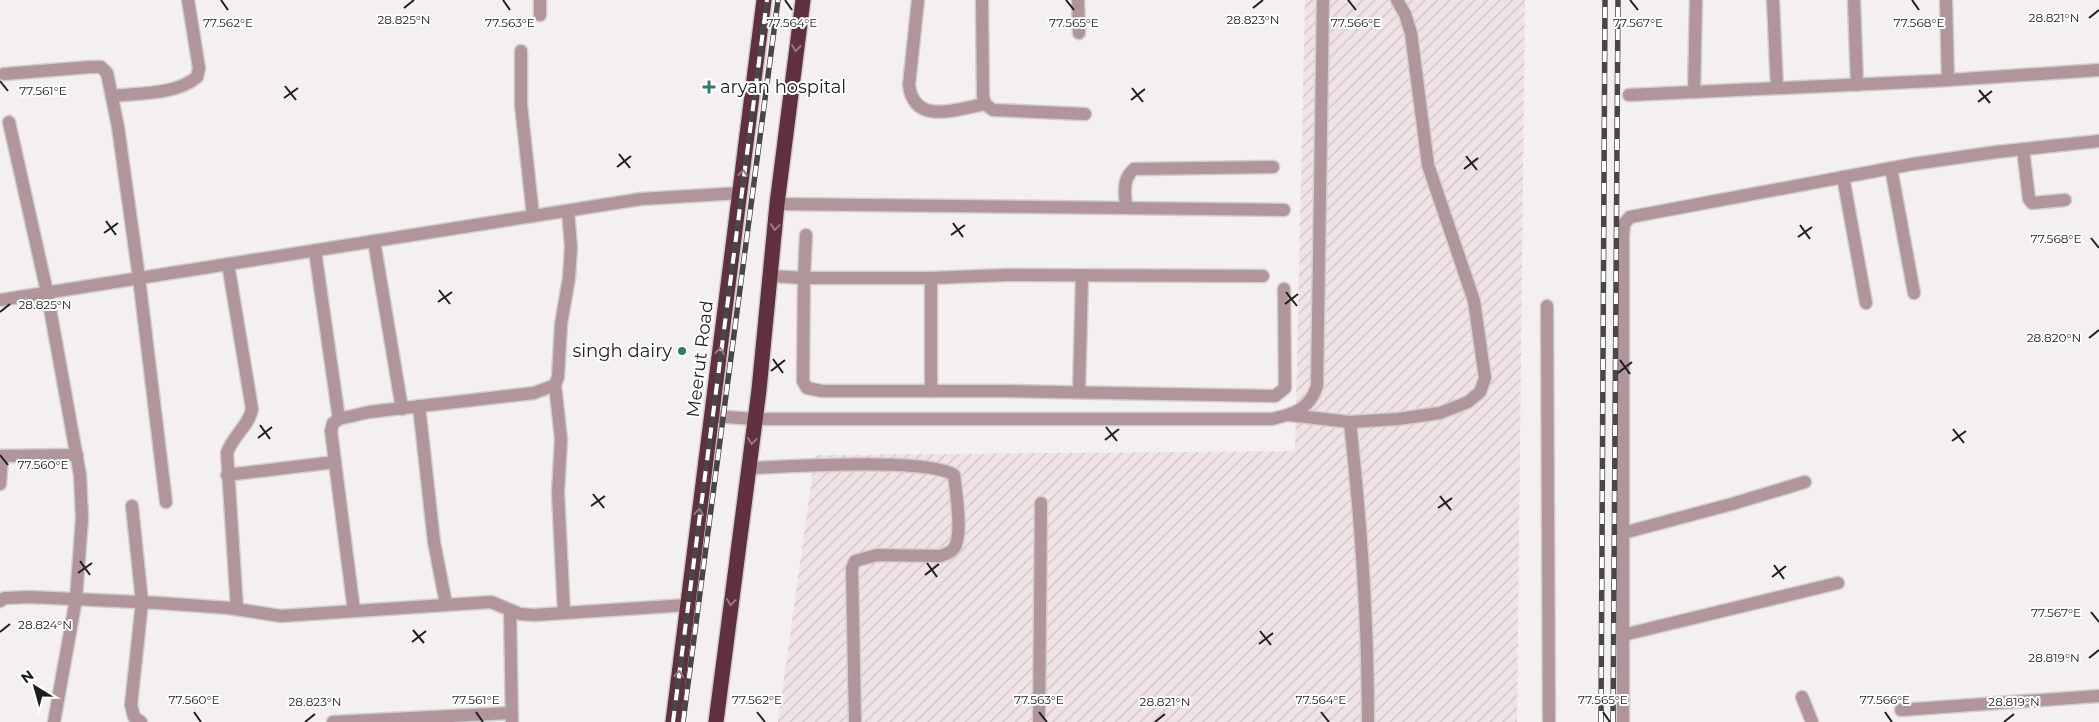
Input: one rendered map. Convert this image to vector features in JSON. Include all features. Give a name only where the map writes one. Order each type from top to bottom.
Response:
[{"type":"highway","name":"Meerut Road","points":[[673,722],[764,0]]},
{"type":"highway","points":[[716,722],[755,419],[777,204],[802,0]]},
{"type":"street","points":[[112,96],[177,88],[190,83],[197,77],[199,68],[188,0]]},
{"type":"street","points":[[540,0],[540,15]]},
{"type":"street","points":[[918,0],[909,85],[910,97],[917,107],[927,111],[942,111],[985,104]]},
{"type":"street","points":[[982,0],[983,96],[985,104],[993,110],[1085,114]]},
{"type":"street","points":[[1078,0],[1079,33]]},
{"type":"street","points":[[1289,416],[1306,407],[1314,397],[1317,386],[1323,0]]},
{"type":"street","points":[[712,416],[755,419],[1233,420],[1272,419],[1289,416],[1350,422],[1398,419],[1440,413],[1468,402],[1480,392],[1484,378],[1474,301],[1428,165],[1411,33],[1405,14],[1397,0]]},
{"type":"street","points":[[1694,92],[1696,0]]},
{"type":"street","points":[[1773,0],[1777,88]]},
{"type":"street","points":[[1854,0],[1857,84]]},
{"type":"street","points":[[1946,0],[1948,80]]},
{"type":"street","points":[[521,51],[521,104],[533,216]]},
{"type":"street","points":[[4,74],[100,67],[107,73],[139,278],[166,502]]},
{"type":"street","points":[[1629,95],[1948,80],[2099,70]]},
{"type":"street","points":[[9,122],[48,292],[80,475],[82,518],[76,599],[54,722]]},
{"type":"street","points":[[1623,722],[1624,224],[1630,217],[1640,213],[1891,168],[2023,149],[2099,141]]},
{"type":"street","points":[[2023,149],[2029,199],[2032,203],[2065,200]]},
{"type":"street","points":[[1126,207],[1125,183],[1128,174],[1134,169],[1273,167]]},
{"type":"street","points":[[1891,168],[1914,293]]},
{"type":"street","points":[[1844,177],[1866,303]]},
{"type":"street","points":[[0,300],[641,199],[740,193]]},
{"type":"street","points":[[777,204],[1284,210]]},
{"type":"street","points":[[564,613],[558,493],[561,439],[555,385],[558,377],[561,324],[569,278],[571,246],[568,211]]},
{"type":"street","points":[[806,235],[802,369],[807,388],[822,391],[1079,392],[1268,396],[1281,393],[1284,388],[1284,289]]},
{"type":"street","points":[[374,241],[402,409]]},
{"type":"street","points":[[315,251],[339,419]]},
{"type":"street","points":[[228,264],[252,409],[250,418],[232,440],[227,453],[237,609]]},
{"type":"street","points":[[770,276],[804,278],[931,278],[1006,275],[1263,276]]},
{"type":"street","points":[[1079,392],[1082,276]]},
{"type":"street","points":[[931,278],[931,391]]},
{"type":"street","points":[[1547,306],[1549,722]]},
{"type":"street","points":[[354,611],[331,431],[333,423],[339,419],[369,412],[534,393],[555,385]]},
{"type":"street","points":[[419,406],[434,542],[446,604]]},
{"type":"street","points":[[1350,422],[1361,528],[1368,637],[1368,722]]},
{"type":"street","points":[[0,484],[1,456],[77,455]]},
{"type":"street","points":[[228,475],[335,462]]},
{"type":"street","points":[[749,468],[878,465],[935,469],[948,471],[954,475],[957,530],[956,543],[951,552],[941,556],[877,555],[855,561],[852,568],[854,722]]},
{"type":"street","points":[[1623,533],[1805,482]]},
{"type":"street","points":[[1039,722],[1041,503]]},
{"type":"street","points":[[132,506],[142,602],[131,705],[134,717],[141,722]]},
{"type":"street","points":[[1623,635],[1838,583]]},
{"type":"street","points":[[0,601],[5,598],[30,597],[142,602],[237,609],[281,616],[491,602],[520,614],[688,606]]},
{"type":"street","points":[[333,722],[512,718],[510,610]]},
{"type":"street","points":[[1901,710],[2099,696]]},
{"type":"street","points":[[1802,697],[1812,722]]},
{"type":"shaded area","points":[[1305,0],[1525,0],[1517,722],[778,722],[815,455],[1295,451]]},
{"type":"railway","points":[[673,722],[767,0]]},
{"type":"railway","points":[[683,722],[778,0]]},
{"type":"railway","points":[[1601,722],[1605,0]]},
{"type":"railway","points":[[1613,722],[1618,0]]},
{"type":"place","name":"aryan hospital","points":[[709,87]]},
{"type":"place","name":"singh dairy","points":[[682,351]]}]
